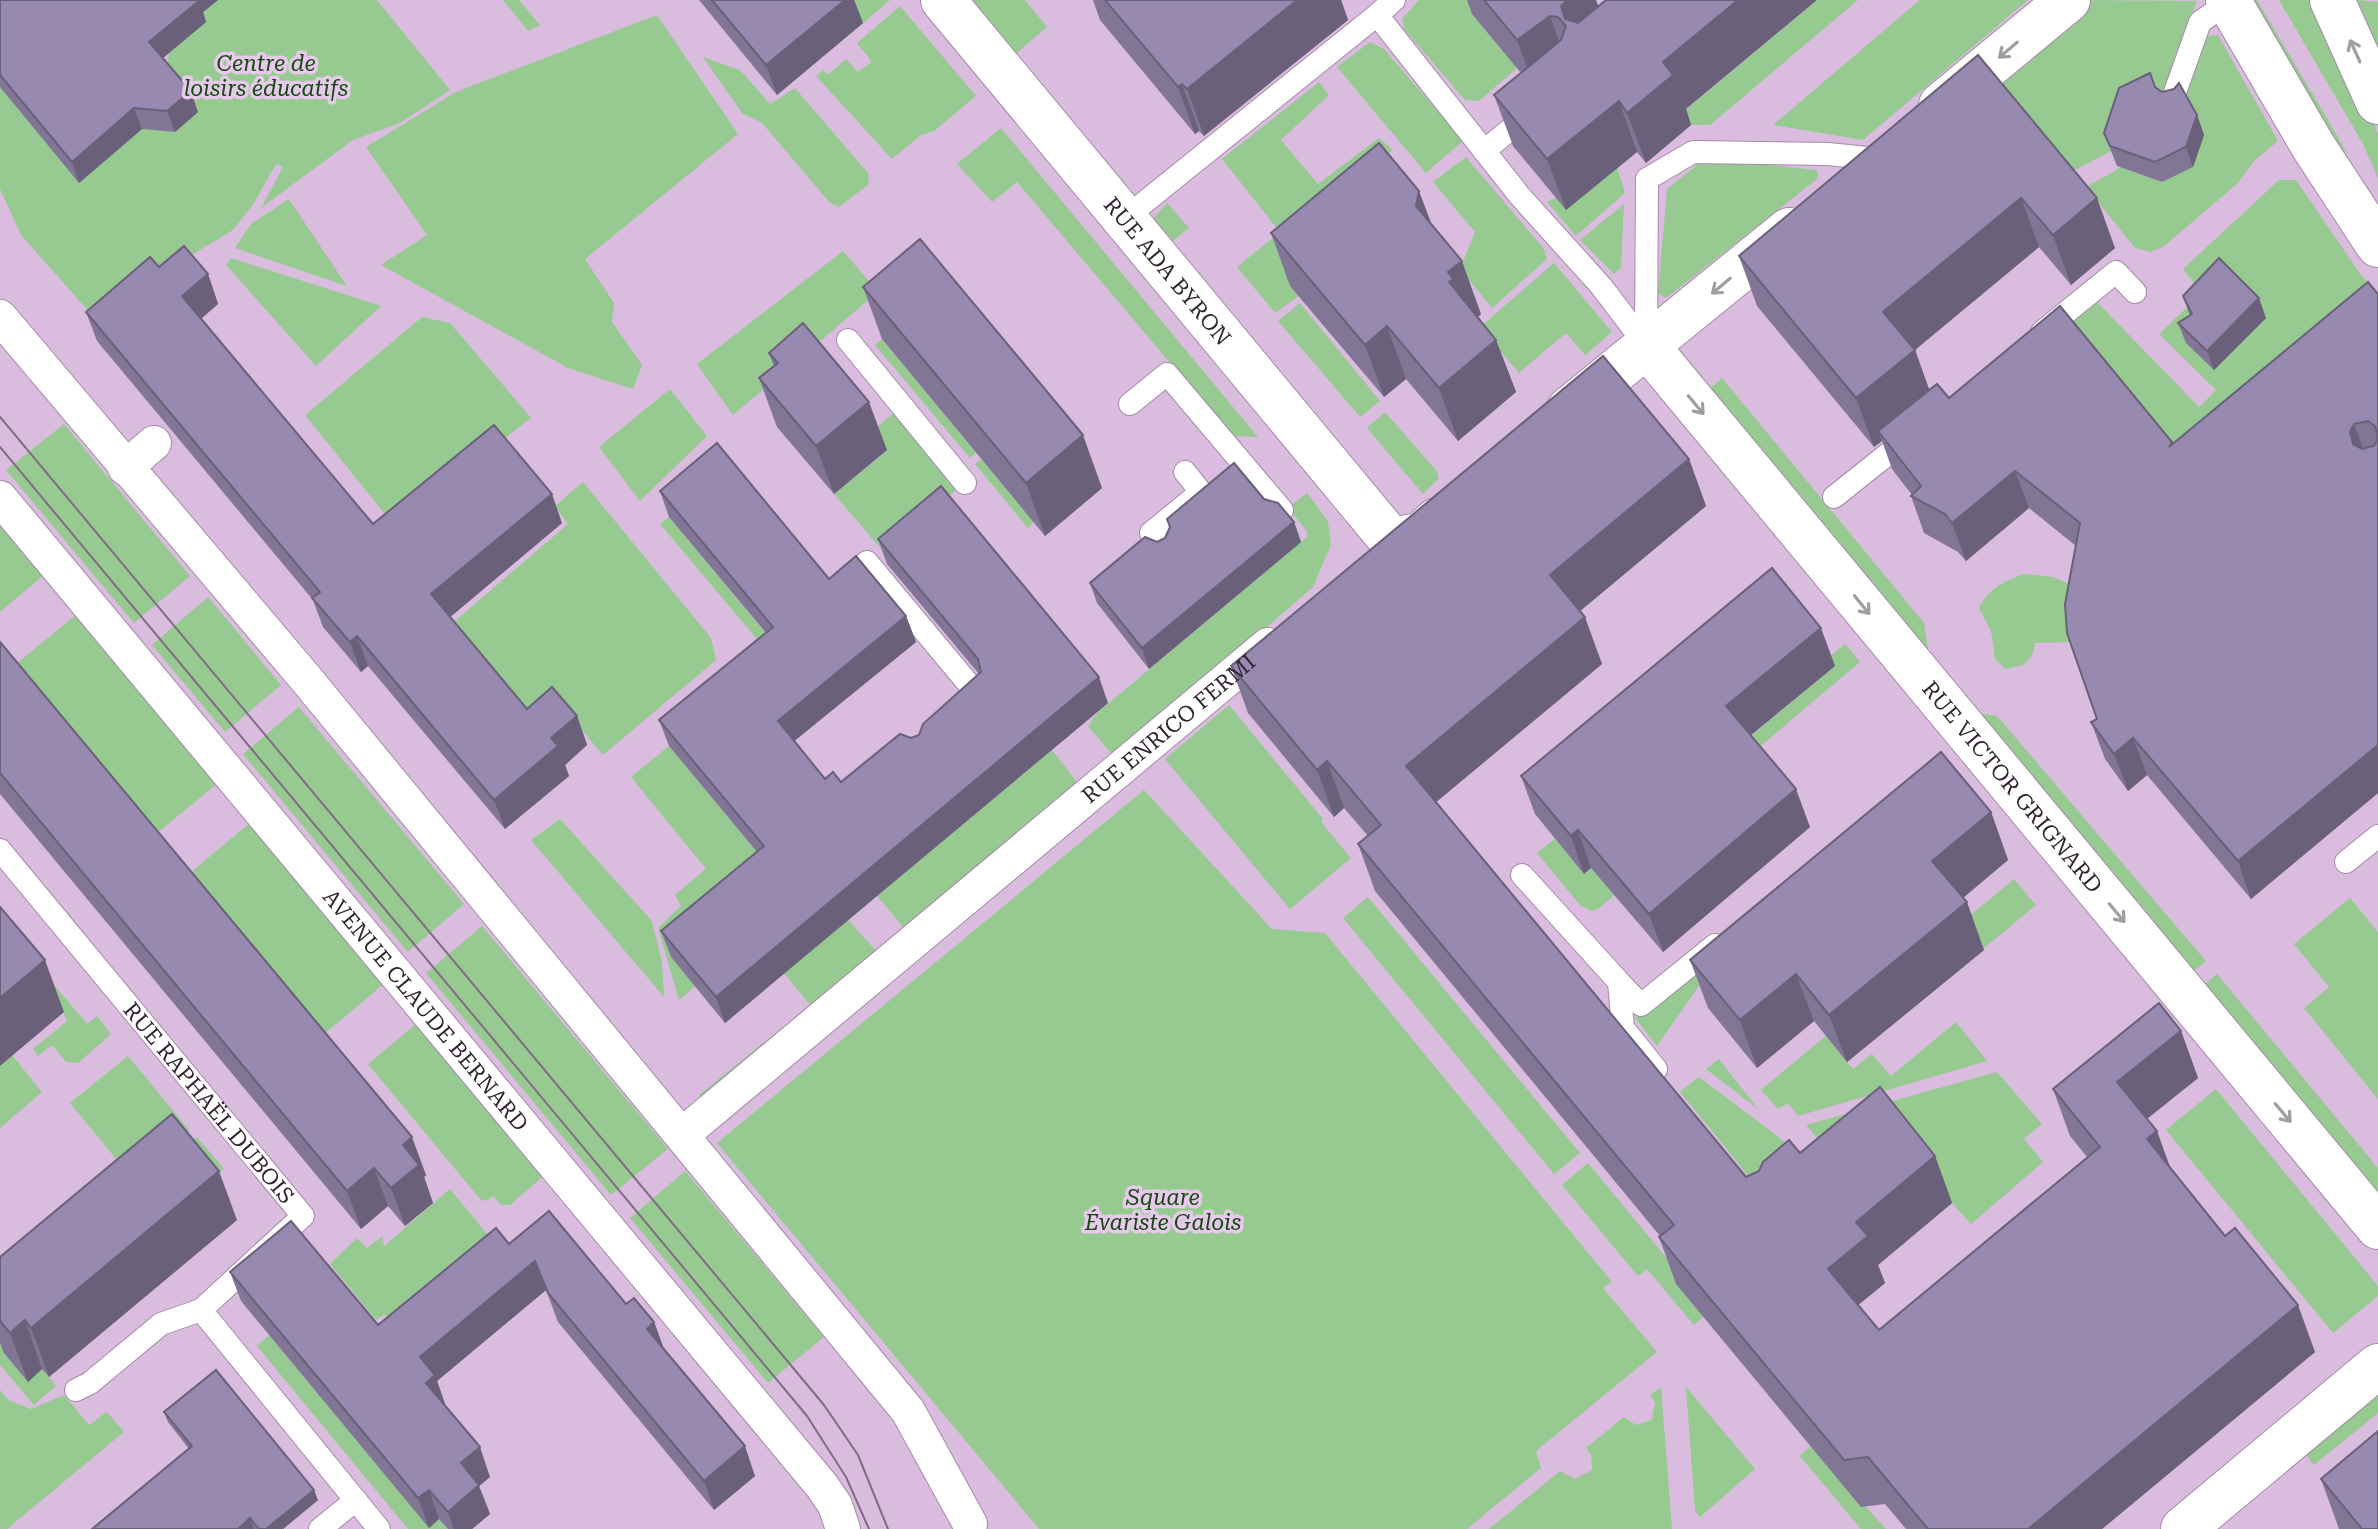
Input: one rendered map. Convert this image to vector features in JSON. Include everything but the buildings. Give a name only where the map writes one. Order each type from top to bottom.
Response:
[{"type":"street","name":"RUE ADA BYRON","points":[[943,0],[1125,218],[1381,549],[1420,535],[1467,495]]},
{"type":"street","points":[[1533,439],[2068,0]]},
{"type":"street","points":[[2332,0],[2378,102]]},
{"type":"street","points":[[2229,1],[2327,169],[2378,245]]},
{"type":"street","points":[[0,317],[312,687],[908,1411],[971,1526]]},
{"type":"street","name":"RUE VICTOR GRIGNARD","points":[[1646,345],[2378,1227]]},
{"type":"street","points":[[125,468],[154,443]]},
{"type":"street","name":"AVENUE CLAUDE BERNARD","points":[[0,498],[802,1462],[835,1505],[843,1529]]},
{"type":"street","name":"RUE ENRICO FERMI","points":[[682,1135],[1294,623]]},
{"type":"street","points":[[2189,1527],[2378,1366]]},
{"type":"lane","points":[[2173,98],[2200,22],[2229,1]]},
{"type":"lane","points":[[1125,218],[1385,7],[1484,151],[1601,286],[1646,345]]},
{"type":"lane","points":[[1484,151],[1546,100]]},
{"type":"lane","points":[[1646,345],[1647,179],[1693,152],[1828,154],[1877,159]]},
{"type":"lane","points":[[2019,350],[2116,272],[2135,292]]},
{"type":"lane","points":[[848,340],[965,483]]},
{"type":"lane","points":[[1130,404],[1167,374],[1282,510]]},
{"type":"lane","points":[[1834,497],[1922,427]]},
{"type":"lane","points":[[1163,548],[1151,533],[1201,492],[1185,472]]},
{"type":"lane","points":[[867,562],[977,694],[946,720]]},
{"type":"lane","points":[[2346,862],[2378,836]]},
{"type":"lane","name":"RUE RAPHAËL DUBOIS","points":[[0,850],[303,1216],[201,1310]]},
{"type":"lane","points":[[1522,875],[1641,1005],[1728,935]]},
{"type":"lane","points":[[1619,982],[1623,1028],[1671,1088]]},
{"type":"lane","points":[[76,1390],[90,1383],[161,1324],[201,1310],[379,1529]]},
{"type":"lane","points":[[320,1529],[356,1500]]},
{"type":"green space","name":"Centre de loisirs éducatifs","points":[[218,0],[377,0],[450,90],[400,123],[353,140],[261,208],[283,167],[276,164],[254,203],[233,230],[92,315],[21,235],[0,189],[0,86],[166,74],[169,53],[206,22],[200,14]]},
{"type":"green space","points":[[503,0],[519,0],[540,25],[528,31]]},
{"type":"green space","points":[[843,0],[890,0],[863,23]]},
{"type":"green space","points":[[963,0],[1025,0],[1047,27],[1011,58]]},
{"type":"green space","points":[[1419,0],[1484,0],[1472,14],[1517,68],[1479,101],[1465,100],[1404,29],[1402,19]]},
{"type":"green space","points":[[1817,0],[1858,0],[1710,125],[1691,125],[1682,113]]},
{"type":"green space","points":[[1920,0],[2028,0],[1863,140],[1773,125]]},
{"type":"green space","points":[[2088,0],[2197,1],[2162,94],[2119,147],[2058,179],[1846,230]]},
{"type":"green space","points":[[2247,0],[2257,0],[2341,142],[2370,207]]},
{"type":"green space","points":[[2279,0],[2320,0],[2378,133],[2378,178],[2363,144]]},
{"type":"green space","points":[[2357,0],[2378,2],[2378,47]]},
{"type":"green space","points":[[900,6],[976,96],[934,131],[921,135],[892,159],[816,76],[824,70],[828,75],[846,59],[858,72],[872,62],[857,43]]},
{"type":"green space","points":[[657,15],[738,134],[585,259],[614,303],[612,322],[642,365],[633,389],[568,368],[381,265],[427,235],[366,147],[456,92]]},
{"type":"green space","points":[[2218,35],[2278,141],[2254,161],[2237,184],[2163,247],[2150,252],[2135,248],[2086,187],[2127,164],[2130,171],[2162,182],[2183,102],[2207,36]]},
{"type":"green space","points":[[1370,42],[1384,49],[1463,141],[1426,173],[1337,67]]},
{"type":"green space","points":[[703,57],[740,70],[770,104],[795,88],[868,173],[869,184],[839,207],[830,203],[762,123],[742,113]]},
{"type":"green space","points":[[1319,82],[1329,95],[1281,140],[1318,184],[1379,138],[1393,150],[1365,182],[1319,254],[1290,286],[1299,296],[1275,313],[1237,267],[1280,232],[1222,159]]},
{"type":"green space","points":[[1001,128],[1258,437],[1232,436],[1017,182],[992,202],[957,164]]},
{"type":"green space","points":[[1466,157],[1544,249],[1547,259],[1492,308],[1460,269],[1475,232],[1433,182]]},
{"type":"green space","points":[[1706,158],[1816,170],[1818,174],[1817,179],[1666,298],[1658,294],[1667,189]]},
{"type":"green space","points":[[1617,167],[1625,193],[1576,236],[1547,202]]},
{"type":"green space","points":[[2279,180],[2296,180],[2361,275],[2378,293],[2378,322],[2187,481],[2073,344],[1904,485],[1890,464],[2096,301],[2199,407],[2216,390],[2159,334],[2202,293],[2183,269]]},
{"type":"green space","points":[[289,199],[347,286],[235,248],[251,224]]},
{"type":"green space","points":[[1167,203],[1189,228],[1171,242],[1150,222]]},
{"type":"green space","points":[[1624,204],[1621,268],[1614,274],[1580,240]]},
{"type":"green space","points":[[843,251],[878,292],[733,415],[697,364]]},
{"type":"green space","points":[[231,258],[381,306],[316,366],[226,265]]},
{"type":"green space","points":[[1554,263],[1612,332],[1585,355],[1566,333],[1519,373],[1480,327]]},
{"type":"green space","points":[[1300,303],[1380,401],[1360,417],[1278,321]]},
{"type":"green space","points":[[422,317],[450,323],[531,418],[393,524],[305,415]]},
{"type":"green space","points":[[882,339],[976,453],[970,458],[875,345]]},
{"type":"green space","points":[[1722,378],[1924,623],[1930,663],[1705,393]]},
{"type":"green space","points":[[670,389],[707,436],[640,501],[599,447]]},
{"type":"green space","points":[[902,406],[965,483],[882,550],[834,494],[887,451],[871,432]]},
{"type":"green space","points":[[1385,412],[1436,470],[1439,478],[1423,494],[1367,428]]},
{"type":"green space","points":[[64,424],[190,576],[134,623],[6,470]]},
{"type":"green space","points":[[981,459],[1034,522],[1028,528],[975,464]]},
{"type":"green space","points":[[583,482],[711,638],[716,660],[603,755],[566,711],[537,734],[448,627],[568,524],[555,506]]},
{"type":"green space","points":[[1307,493],[1328,521],[1331,545],[1313,587],[1116,759],[1088,726],[1097,713],[1307,537],[1307,531],[1288,508]]},
{"type":"green space","points":[[669,517],[822,701],[814,707],[660,524]]},
{"type":"green space","points":[[0,522],[44,575],[0,612]]},
{"type":"green space","points":[[2024,574],[2053,577],[2086,592],[2078,642],[2035,643],[2032,656],[2023,665],[2005,669],[1995,659],[1991,631],[1979,608],[1997,586]]},
{"type":"green space","points":[[208,597],[281,685],[225,732],[152,645]]},
{"type":"green space","points":[[77,614],[218,783],[156,834],[15,665]]},
{"type":"green space","points":[[1845,644],[1860,662],[1751,754],[1763,771],[1598,909],[1591,911],[1580,905],[1537,853],[1555,839],[1585,874],[1835,666],[1828,658]]},
{"type":"green space","points":[[1229,705],[1323,819],[1321,822],[1351,858],[1290,909],[1165,759]]},
{"type":"green space","points":[[299,707],[464,904],[408,952],[243,754]]},
{"type":"green space","points":[[1971,712],[1997,716],[2206,961],[2188,976]]},
{"type":"green space","points":[[669,746],[752,846],[780,866],[671,957],[695,986],[679,1000],[658,928],[681,906],[675,895],[706,869],[631,777]]},
{"type":"green space","points":[[1052,750],[1080,786],[907,931],[877,896]]},
{"type":"green space","name":"Square Évariste Galois","points":[[1144,790],[1272,929],[1325,933],[1612,1282],[1603,1288],[1657,1352],[1536,1451],[1541,1468],[1467,1529],[1039,1529],[717,1143]]},
{"type":"green space","points":[[560,819],[652,921],[662,962],[664,997],[531,840]]},
{"type":"green space","points":[[251,822],[385,983],[324,1034],[190,873]]},
{"type":"green space","points":[[2014,879],[2036,905],[1847,1062],[1853,1069],[1872,1054],[1891,1076],[1956,1022],[1987,1061],[1798,1116],[1788,1103],[1778,1109],[1761,1090]]},
{"type":"green space","points":[[1368,897],[1580,1153],[1554,1174],[1343,918]]},
{"type":"green space","points":[[2350,898],[2378,932],[2378,1099],[2304,1008],[2329,987],[2294,944]]},
{"type":"green space","points":[[848,920],[880,955],[704,1102],[699,1095],[810,1005],[784,973]]},
{"type":"green space","points":[[482,926],[668,1149],[611,1195],[426,973]]},
{"type":"green space","points":[[1737,931],[1657,1046],[1635,1018]]},
{"type":"green space","points":[[2217,974],[2378,1168],[2378,1206],[2198,990]]},
{"type":"green space","points":[[50,980],[87,1024],[97,1016],[111,1034],[78,1063],[66,1062],[52,1045],[38,1056],[33,1049],[67,1021]]},
{"type":"green space","points":[[417,1023],[545,1175],[510,1205],[501,1205],[493,1196],[486,1201],[480,1199],[368,1064]]},
{"type":"green space","points":[[12,1055],[42,1092],[0,1128],[0,1065]]},
{"type":"green space","points":[[128,1056],[189,1130],[131,1177],[70,1103]]},
{"type":"green space","points":[[1719,1059],[1758,1109],[1706,1069]]},
{"type":"green space","points":[[1997,1072],[2042,1124],[2024,1139],[2043,1162],[1971,1224],[1952,1203],[1778,1212],[1680,1092],[1699,1077],[1800,1153],[1817,1138],[1806,1125]]},
{"type":"green space","points":[[2216,1089],[2378,1286],[2378,1296],[2333,1333],[2166,1130]]},
{"type":"green space","points":[[197,1137],[224,1169],[206,1184],[28,1381],[42,1369],[56,1386],[34,1405],[0,1365],[0,1299]]},
{"type":"green space","points":[[1588,1163],[1683,1278],[1677,1284],[1703,1317],[1694,1325],[1647,1269],[1638,1276],[1562,1185]]},
{"type":"green space","points":[[685,1171],[824,1337],[768,1383],[630,1218]]},
{"type":"green space","points":[[450,1189],[506,1257],[407,1339],[384,1314],[376,1320],[330,1264],[357,1238],[367,1248],[382,1237],[384,1246]]},
{"type":"green space","points":[[269,1335],[429,1527],[439,1519],[448,1529],[408,1529],[257,1346]]},
{"type":"green space","points":[[1661,1387],[1672,1529],[1489,1529],[1560,1471],[1575,1479],[1592,1470],[1591,1455],[1586,1448],[1624,1417],[1636,1425],[1652,1420],[1655,1403],[1650,1395]]},
{"type":"green space","points":[[1686,1387],[1755,1469],[1700,1517],[1695,1511]]},
{"type":"green space","points":[[2378,1389],[2378,1413],[2314,1465],[2303,1451]]},
{"type":"green space","points":[[0,1390],[8,1400],[31,1409],[64,1395],[89,1425],[107,1412],[124,1432],[7,1529],[0,1529]]},
{"type":"green space","points":[[1811,1446],[1886,1529],[1861,1529],[1800,1456]]},
{"type":"tram line","points":[[0,417],[824,1405],[858,1455],[888,1529]]},
{"type":"tram line","points":[[0,447],[807,1416],[846,1477],[869,1529]]}]
